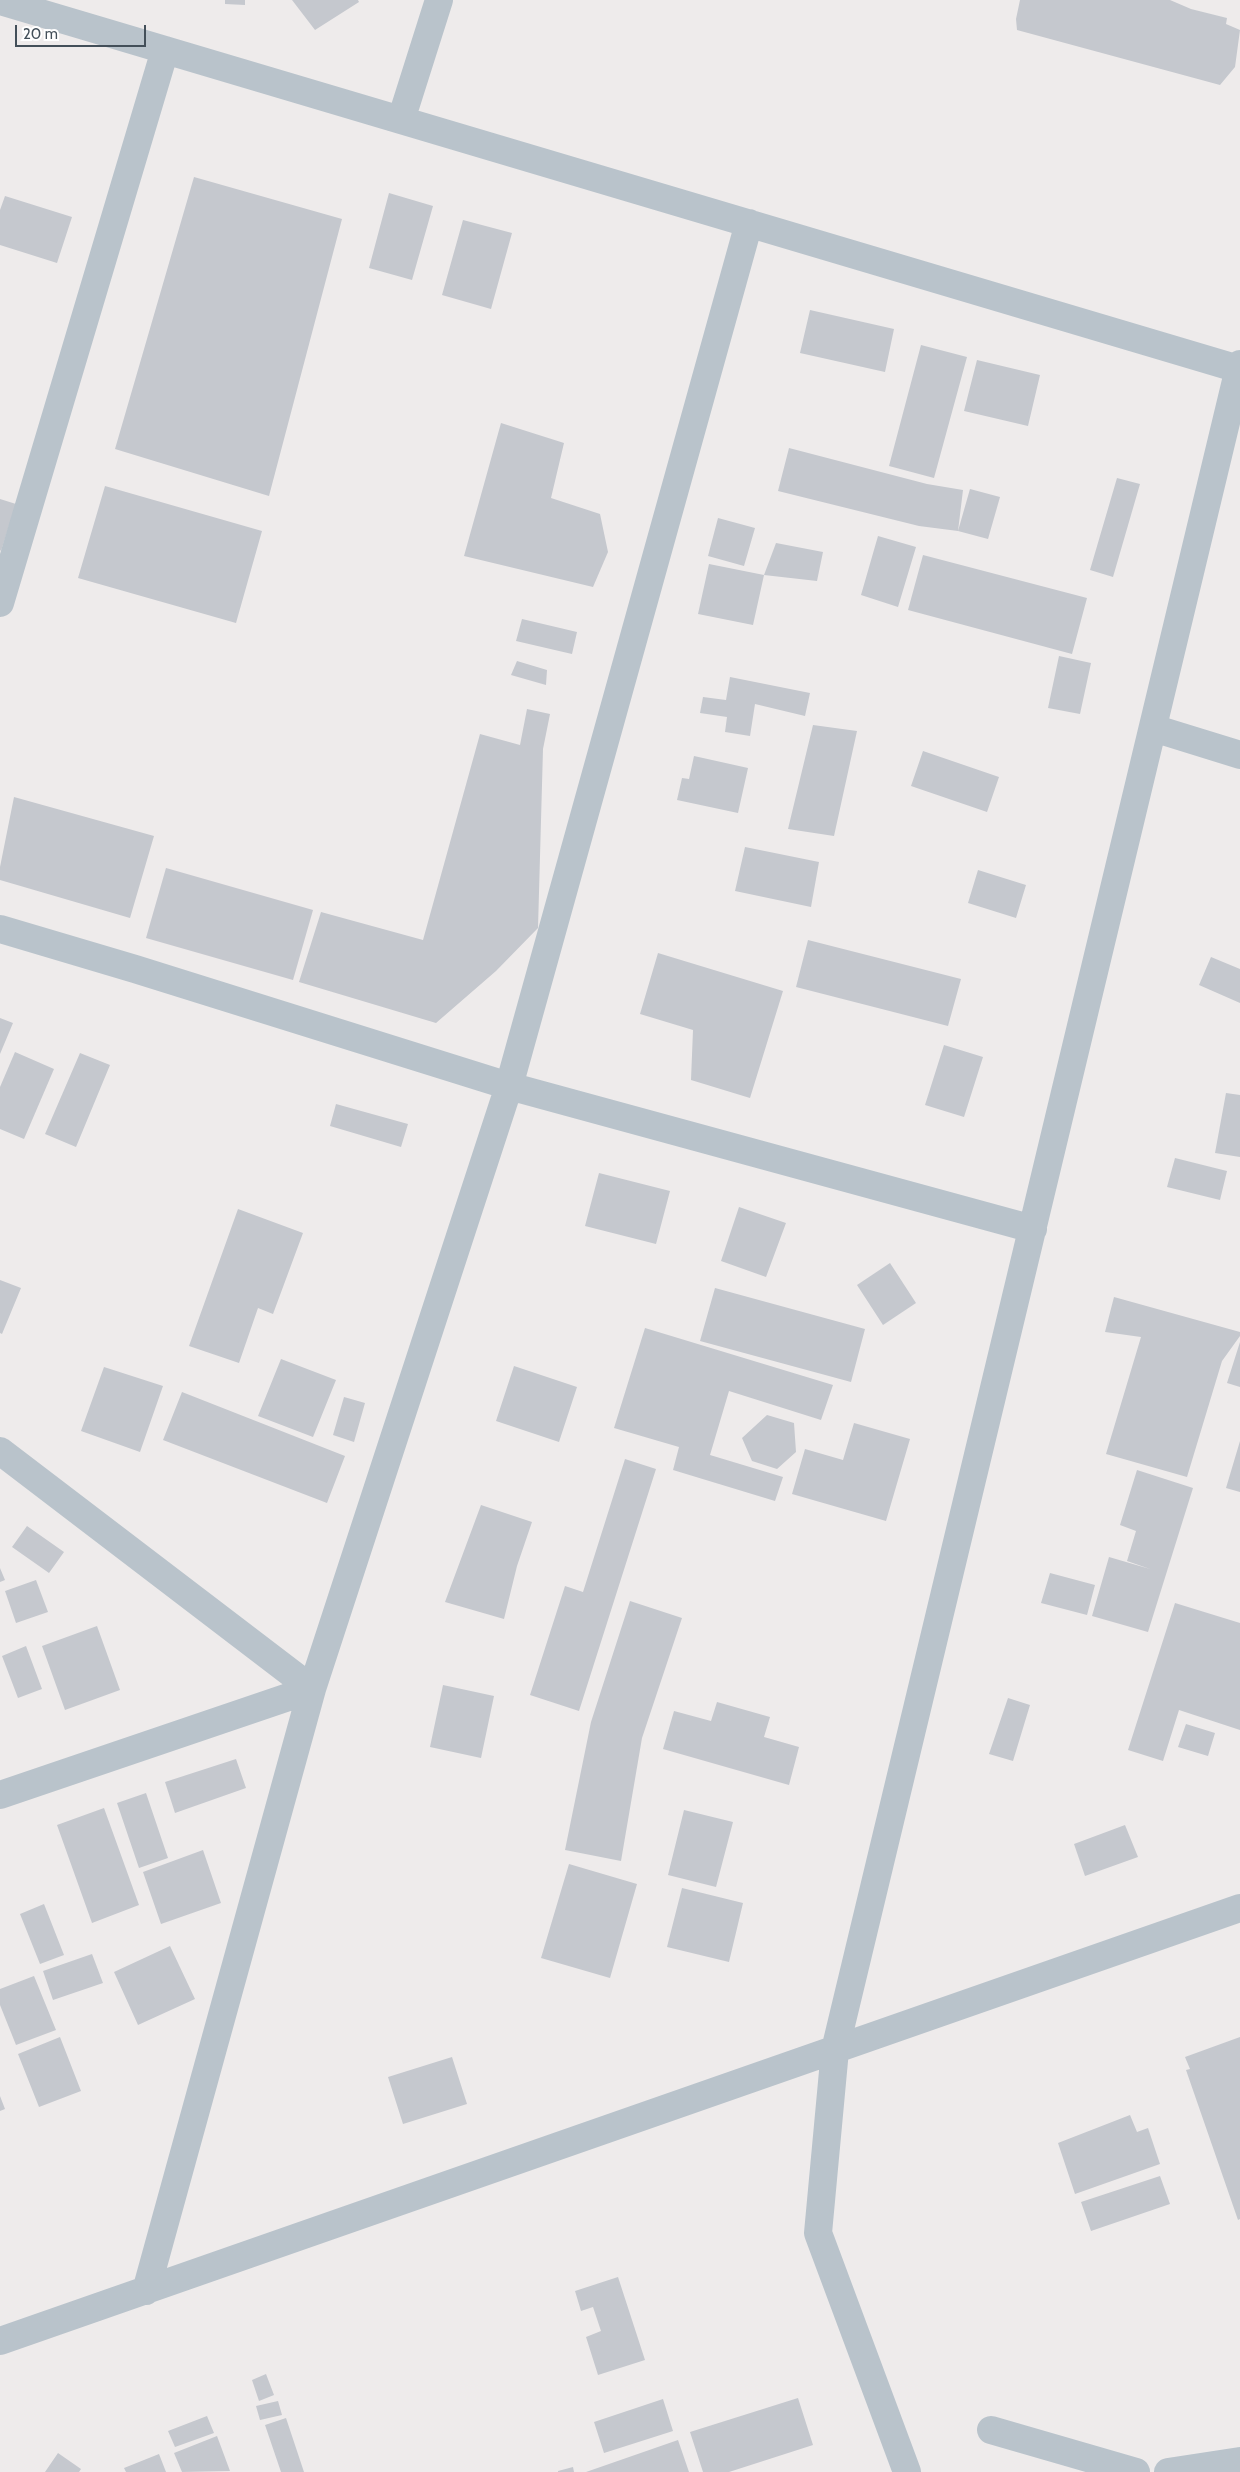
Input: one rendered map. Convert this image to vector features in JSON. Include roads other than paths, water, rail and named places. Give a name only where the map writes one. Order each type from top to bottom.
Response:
[{"type":"street","points":[[401,120],[439,0]]},
{"type":"street","points":[[0,1],[1239,367],[834,2050],[818,2233],[908,2472]]},
{"type":"street","points":[[0,603],[165,50]]},
{"type":"street","points":[[146,2292],[312,1689],[509,1086],[749,223]]},
{"type":"street","points":[[1153,728],[1240,756]]},
{"type":"street","points":[[0,929],[136,969],[509,1086],[1033,1229]]},
{"type":"street","points":[[0,1451],[312,1689]]},
{"type":"street","points":[[0,1795],[312,1689]]},
{"type":"street","points":[[0,2341],[146,2292],[1240,1907]]},
{"type":"street","points":[[992,2430],[1136,2472]]},
{"type":"street","points":[[1168,2472],[1240,2461]]}]
